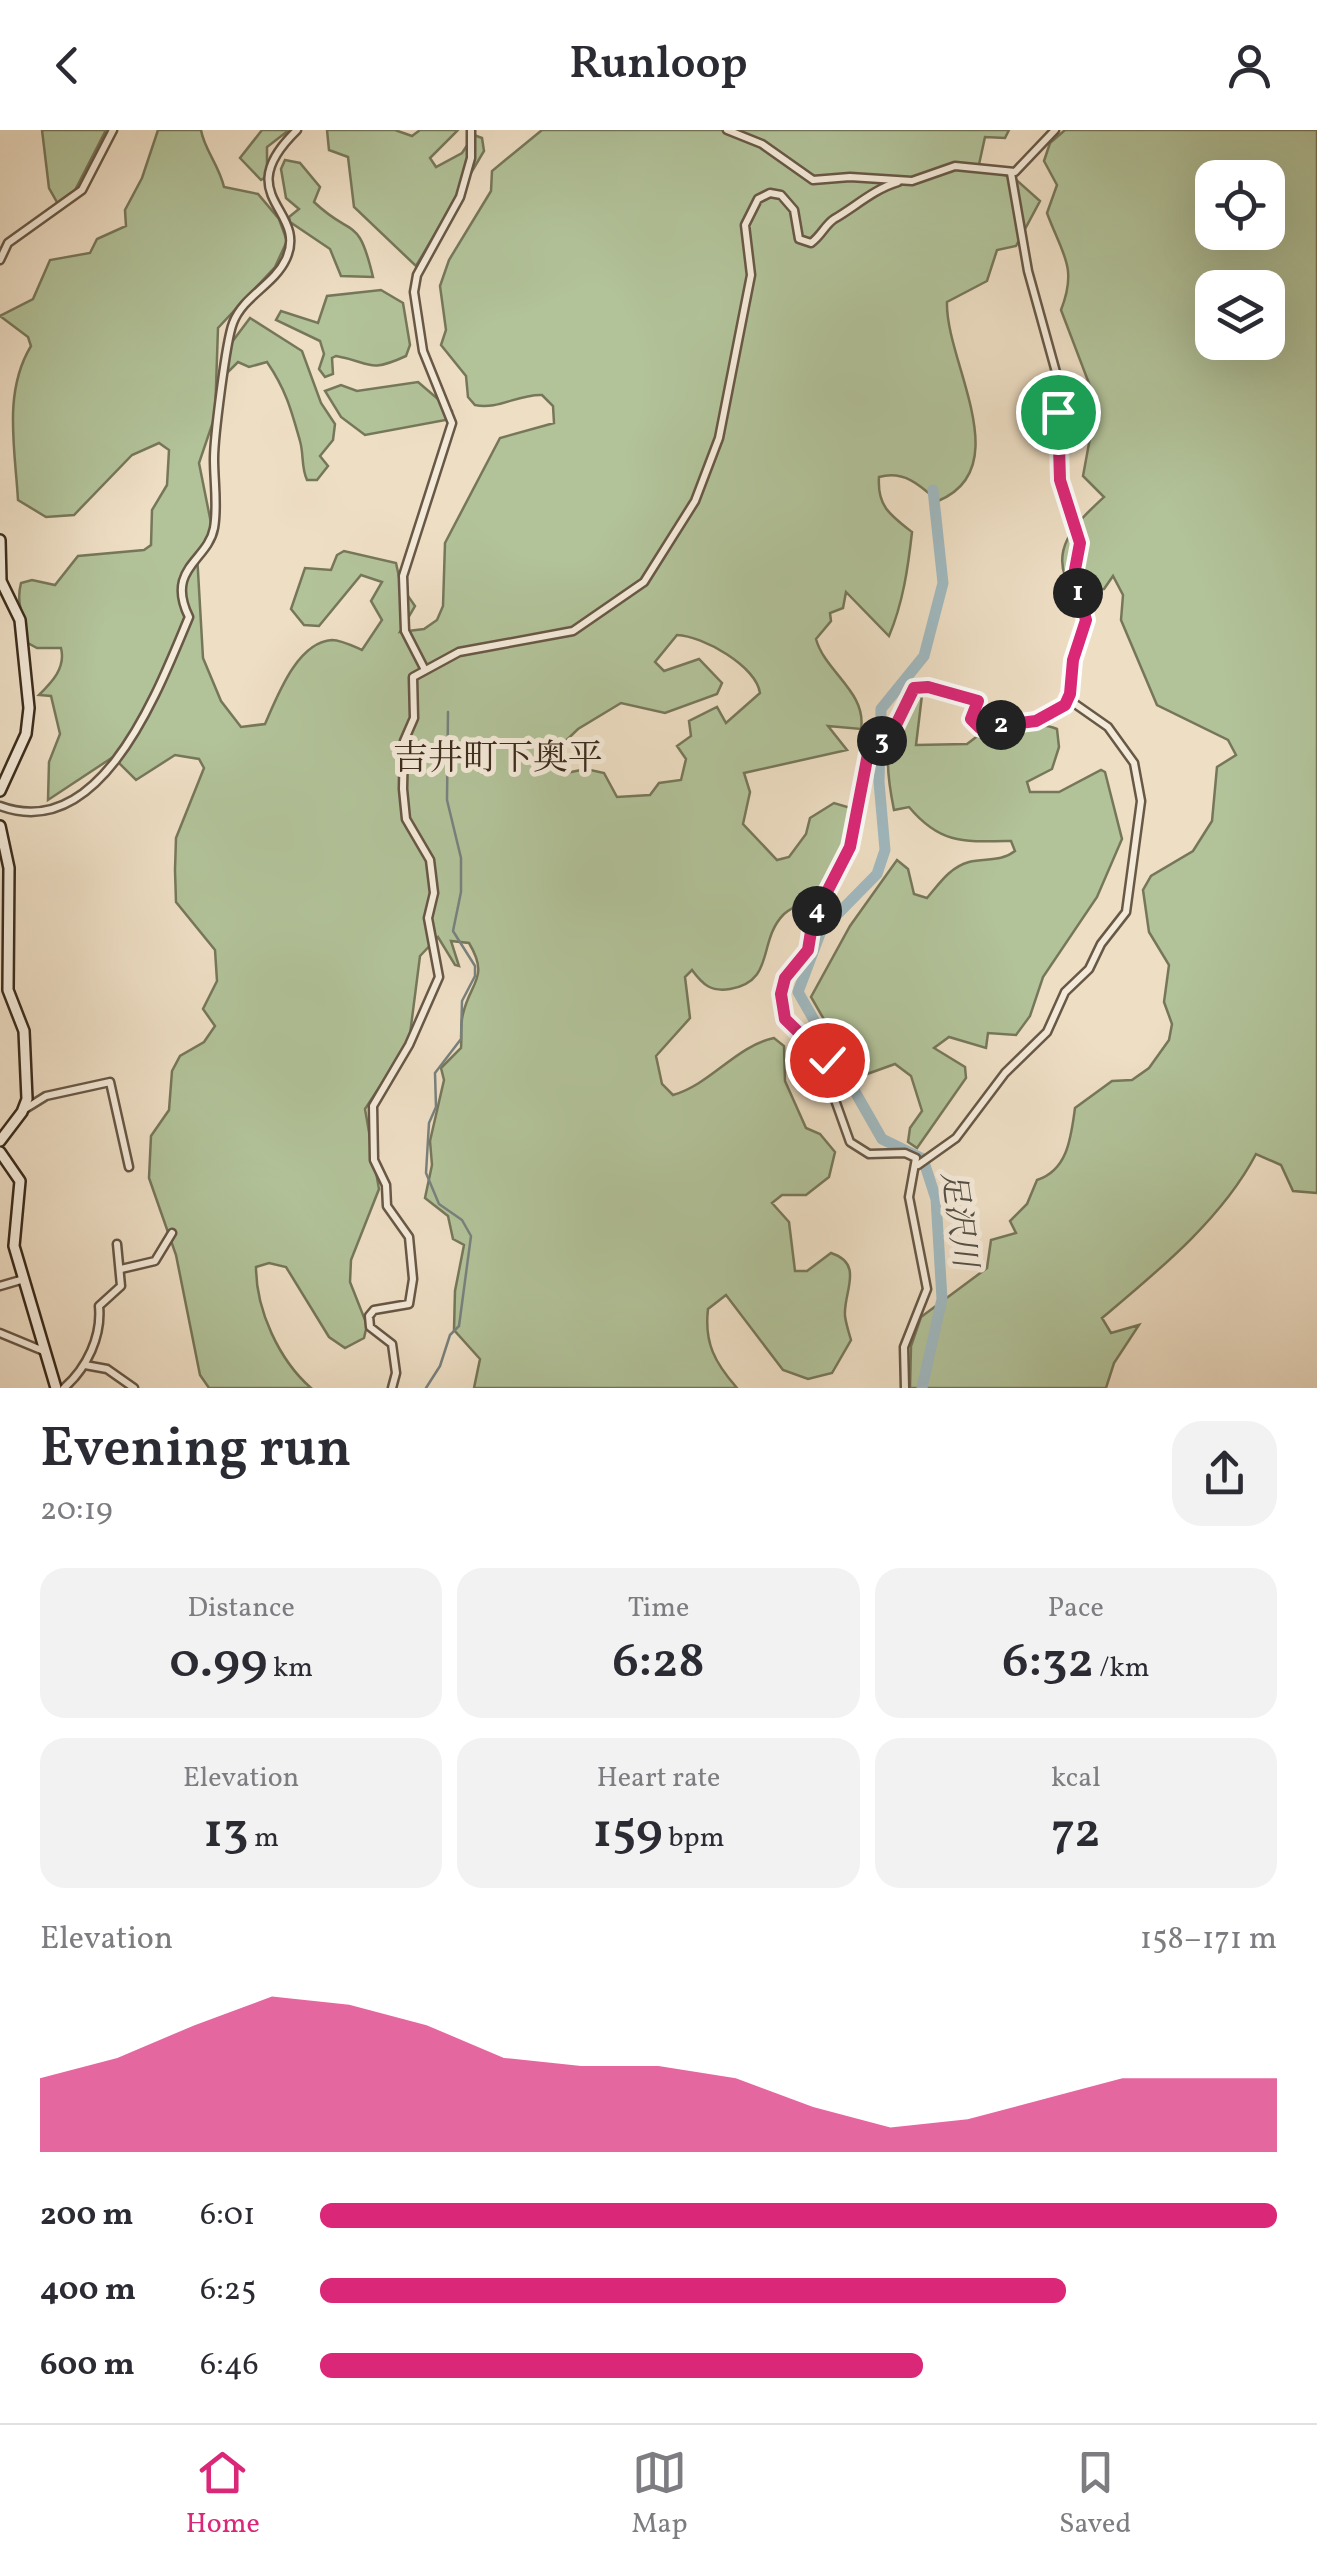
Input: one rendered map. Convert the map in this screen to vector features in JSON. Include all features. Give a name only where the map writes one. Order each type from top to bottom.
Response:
[{"type":"street","points":[[0,260],[8,243],[82,190],[113,130]]},
{"type":"street","points":[[0,806],[32,814],[81,795],[126,746],[162,679],[188,617],[183,602],[187,570],[214,527],[215,438],[233,323],[243,305],[283,266],[290,250],[289,233],[268,188],[268,170],[272,154],[296,130]]},
{"type":"street","points":[[424,668],[404,631],[403,576],[452,423],[423,351],[414,292],[417,275],[460,198],[471,158],[472,130]]},
{"type":"street","points":[[727,130],[762,144],[813,180],[850,177],[898,182]]},
{"type":"street","points":[[392,1388],[396,1373],[392,1344],[370,1327],[369,1316],[374,1310],[409,1304],[413,1280],[409,1237],[387,1206],[386,1186],[374,1160],[373,1106],[409,1046],[440,978],[428,918],[434,892],[430,860],[406,819],[404,741],[414,718],[413,677],[458,652],[573,631],[644,582],[696,501],[719,438],[732,352],[750,286],[745,226],[758,199],[770,193],[781,195],[794,210],[799,239],[812,243],[831,220],[849,214],[878,188],[955,166],[1011,173],[1029,162],[1056,130]]},
{"type":"street","points":[[905,1388],[904,1348],[927,1289],[909,1197],[915,1156],[869,1154],[850,1142],[830,1086],[827,1060],[782,1012],[785,978],[808,950],[813,919],[850,847],[868,754],[892,733],[914,688],[928,687],[978,701],[971,719],[980,728],[1036,721],[1054,714],[1068,699],[1073,660],[1086,620],[1074,575],[1080,543],[1060,480],[1059,384],[1028,271],[1011,173]]},
{"type":"street","points":[[0,540],[0,581],[20,620],[30,708],[26,734],[0,791]]},
{"type":"street","points":[[916,1166],[956,1138],[1005,1072],[1047,1032],[1065,992],[1089,969],[1101,944],[1126,912],[1141,801],[1134,763],[1108,727],[1068,699]]},
{"type":"street","points":[[0,826],[9,868],[8,990],[24,1031],[24,1109]]},
{"type":"street","points":[[0,1142],[24,1109],[46,1096],[110,1082],[130,1166]]},
{"type":"street","points":[[0,1152],[20,1182],[10,1245],[25,1278],[56,1388]]},
{"type":"street","points":[[121,1268],[154,1261],[172,1233]]},
{"type":"street","points":[[64,1388],[85,1365],[100,1323],[99,1306],[120,1288],[117,1244]]},
{"type":"street","points":[[0,1286],[25,1278]]},
{"type":"street","points":[[0,1333],[46,1352]]},
{"type":"street","points":[[85,1365],[107,1369],[134,1388]]},
{"type":"green space","points":[[42,130],[106,130],[70,200],[58,204],[49,188]]},
{"type":"green space","points":[[158,130],[201,130],[224,187],[258,194],[279,219],[287,241],[275,267],[218,328],[215,416],[199,463],[213,533],[197,554],[203,658],[221,701],[241,727],[265,724],[290,673],[308,650],[332,640],[362,650],[382,620],[371,601],[382,582],[361,575],[319,626],[304,625],[291,609],[305,568],[331,570],[337,555],[344,551],[396,563],[401,586],[415,606],[400,632],[424,629],[437,620],[443,606],[445,543],[500,438],[554,423],[553,406],[542,395],[475,405],[468,397],[466,376],[441,345],[446,330],[440,286],[449,260],[491,191],[492,171],[542,130],[1009,130],[1005,138],[985,137],[978,169],[1013,177],[1040,201],[1016,246],[997,250],[987,281],[947,302],[949,326],[972,411],[973,464],[961,485],[938,501],[904,477],[879,477],[886,509],[912,532],[904,585],[889,636],[846,592],[843,608],[830,613],[831,621],[816,639],[858,704],[861,729],[828,726],[847,750],[744,773],[750,792],[743,824],[777,860],[789,857],[806,834],[810,818],[834,803],[854,809],[855,833],[849,858],[828,888],[784,914],[754,978],[723,990],[708,986],[692,970],[685,977],[690,1018],[656,1056],[662,1084],[673,1095],[699,1083],[760,1042],[774,1038],[784,1046],[785,1081],[806,1128],[820,1134],[835,1152],[829,1177],[806,1195],[782,1195],[772,1203],[789,1222],[795,1271],[807,1271],[831,1253],[841,1258],[850,1271],[845,1316],[851,1340],[832,1373],[808,1379],[783,1370],[726,1295],[708,1309],[708,1332],[717,1361],[737,1388],[474,1388],[480,1359],[454,1330],[455,1291],[464,1245],[453,1239],[448,1216],[425,1198],[432,1165],[430,1141],[444,1080],[441,1068],[461,1048],[462,1018],[478,964],[469,943],[451,941],[459,966],[455,965],[438,937],[420,956],[409,1042],[365,1109],[379,1189],[351,1260],[350,1282],[367,1325],[364,1338],[345,1348],[329,1337],[286,1267],[269,1263],[256,1267],[265,1317],[289,1363],[311,1388],[209,1388],[200,1375],[176,1255],[149,1178],[151,1136],[169,1110],[172,1071],[180,1056],[204,1042],[215,1026],[203,1009],[217,981],[215,950],[176,902],[176,838],[204,768],[199,759],[175,755],[136,780],[113,757],[48,800],[49,762],[60,734],[51,696],[39,695],[60,668],[61,648],[37,648],[26,642],[19,599],[21,583],[32,580],[55,585],[78,556],[144,550],[151,545],[152,510],[167,485],[169,450],[159,443],[132,455],[74,515],[46,517],[18,500],[14,401],[22,364],[31,346],[28,337],[0,316],[33,299],[50,260],[90,253],[97,239],[126,226],[125,210],[142,178]],"holes":[[[677,635],[739,663],[760,693],[726,723],[717,707],[689,721],[691,736],[677,746],[686,759],[681,780],[659,783],[650,795],[617,797],[604,773],[586,769],[561,774],[552,754],[578,729],[621,703],[665,713],[717,694],[722,683],[699,659],[664,671],[655,662]]]},
{"type":"green space","points":[[262,130],[289,130],[267,147],[267,176],[261,180],[240,158]]},
{"type":"green space","points":[[327,130],[395,130],[412,136],[420,130],[458,130],[430,158],[436,167],[462,153],[474,135],[482,138],[484,151],[416,266],[354,207],[348,157],[329,150]]},
{"type":"green space","points":[[1065,130],[1317,130],[1317,1193],[1293,1191],[1281,1165],[1256,1154],[1207,1222],[1102,1318],[1111,1333],[1139,1325],[1114,1363],[1106,1388],[910,1388],[911,1346],[921,1317],[987,1268],[991,1240],[1016,1233],[1010,1221],[1027,1204],[1037,1180],[1062,1160],[1075,1108],[1112,1081],[1132,1080],[1149,1068],[1169,1040],[1172,1024],[1164,1002],[1169,965],[1149,932],[1143,890],[1151,876],[1193,851],[1212,821],[1217,767],[1236,755],[1228,740],[1157,705],[1121,620],[1123,595],[1113,576],[1104,589],[1074,592],[1066,577],[1062,564],[1068,539],[1104,497],[1083,476],[1092,427],[1090,386],[1061,310],[1068,271],[1047,213],[1057,185],[1044,161],[1050,143]]},
{"type":"green space","points":[[285,160],[300,163],[320,187],[314,202],[358,235],[373,277],[341,276],[330,249],[290,222],[289,217],[299,209],[286,198],[281,169]]},
{"type":"green space","points":[[381,290],[403,303],[410,345],[406,356],[384,364],[370,365],[336,356],[332,358],[333,374],[325,377],[319,369],[324,354],[320,341],[276,320],[281,311],[318,323],[327,296]]},
{"type":"green space","points":[[250,318],[302,351],[321,403],[335,424],[333,440],[320,456],[328,466],[317,480],[307,480],[291,409],[267,362],[249,367],[238,362],[225,375],[229,346]]},
{"type":"green space","points":[[418,382],[452,411],[451,419],[365,435],[341,417],[325,391],[341,385],[357,391]]},
{"type":"green space","points":[[922,695],[916,745],[967,744],[988,728],[1057,729],[1059,747],[1052,769],[1027,782],[1030,792],[1059,792],[1101,770],[1105,772],[1122,839],[1097,897],[1043,977],[1030,1016],[1016,1035],[988,1033],[986,1048],[949,1037],[934,1048],[965,1067],[966,1078],[917,1148],[908,1142],[910,1128],[922,1111],[911,1076],[895,1064],[867,1074],[854,1066],[842,1031],[833,1035],[811,997],[850,926],[897,860],[908,869],[914,894],[927,898],[962,864],[1015,851],[1011,841],[954,838],[931,828],[909,807],[894,810],[888,746],[898,716]]},
{"type":"waterway","name":"足沢川","points":[[922,1388],[942,1299],[936,1199],[923,1159],[882,1139],[798,992],[821,931],[877,874],[885,850],[879,782],[881,709],[924,656],[943,583],[933,490]]},
{"type":"waterway","points":[[426,1388],[440,1366],[450,1335],[459,1326],[471,1236],[462,1220],[439,1204],[426,1173],[429,1123],[436,1107],[435,1073],[461,1039],[462,1001],[475,976],[475,966],[453,931],[461,892],[461,858],[447,800],[448,712]]},
{"type":"district","name":"吉井町下奥平","points":[[498,757]]},
{"type":"route","points":[[827,1060],[805,1034],[785,1019],[781,994],[785,978],[808,950],[813,919],[850,847],[868,754],[892,733],[910,692],[920,686],[978,701],[971,719],[980,728],[1036,721],[1054,714],[1070,694],[1073,660],[1086,620],[1074,575],[1080,543],[1060,480],[1058,412]]}]
